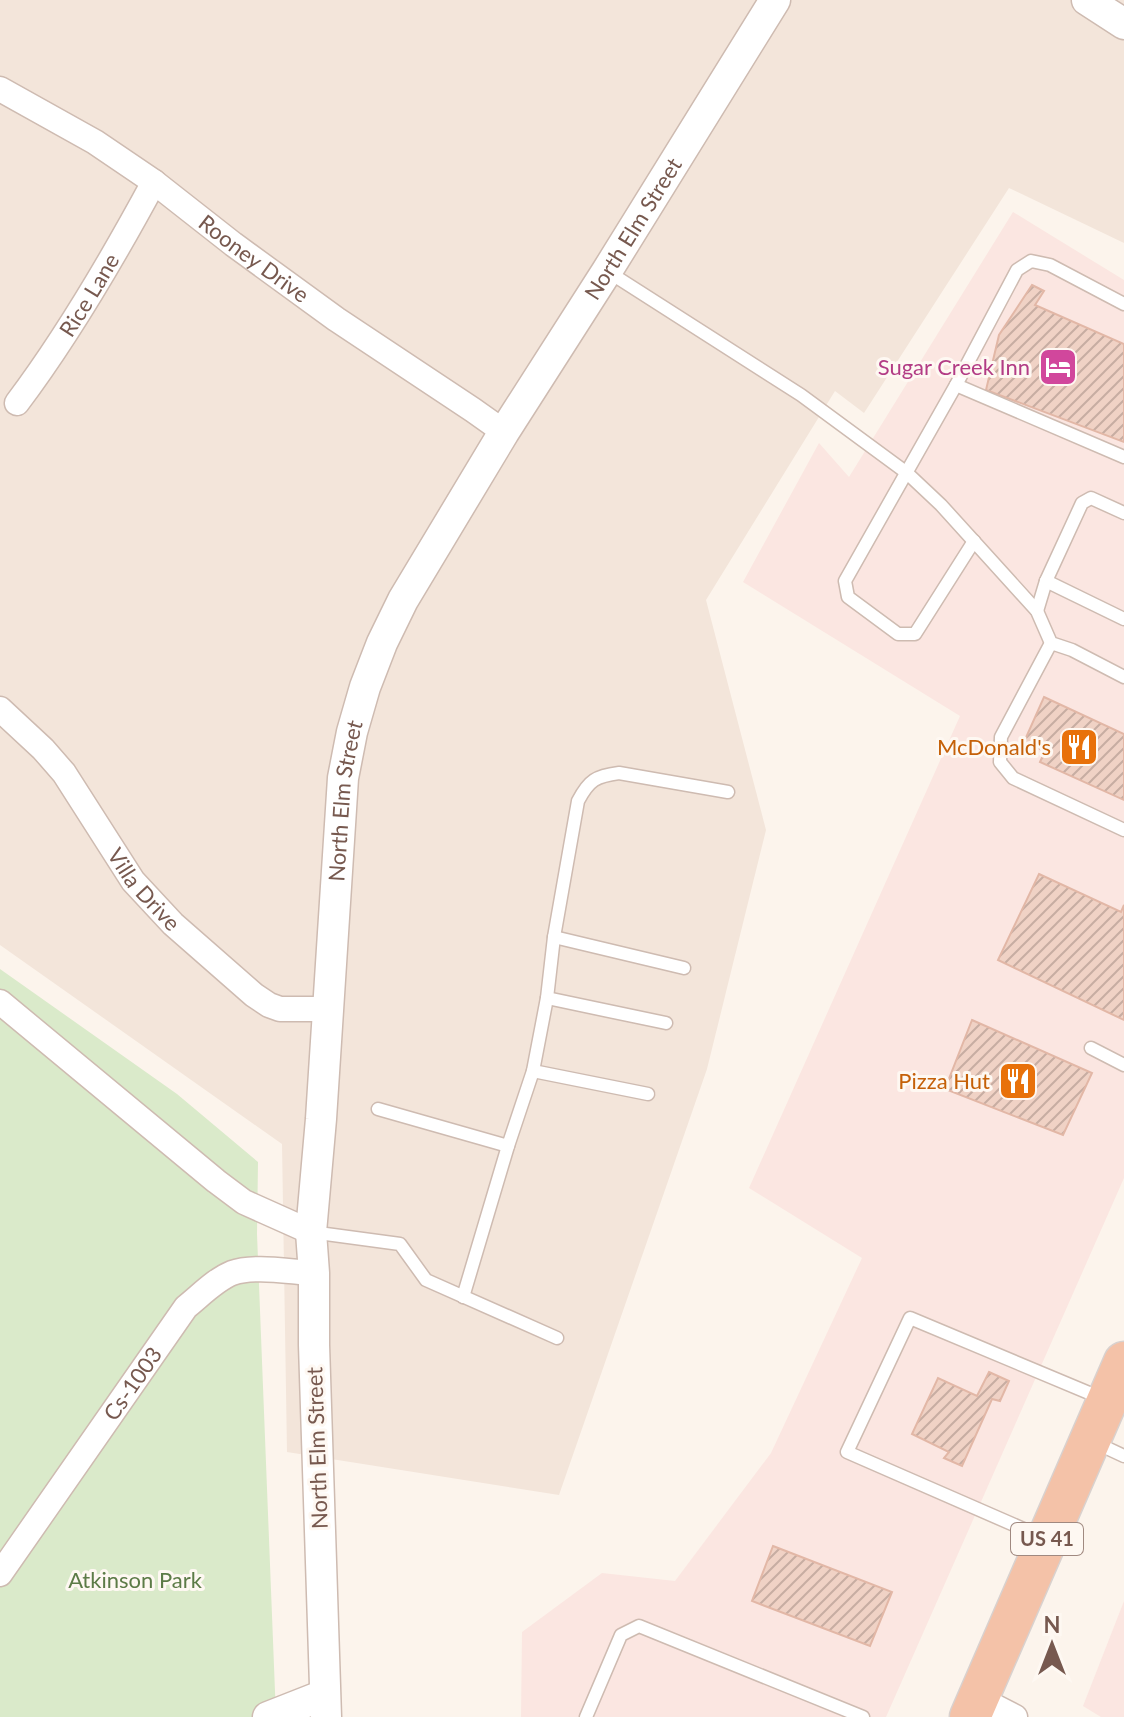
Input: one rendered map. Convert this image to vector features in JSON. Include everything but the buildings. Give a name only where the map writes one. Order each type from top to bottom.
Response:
[{"type":"highway","name":"US 41","points":[[974,1708],[1047,1539],[1107,1448],[1107,1401],[1124,1362]]},
{"type":"street","name":"North Elm Street","points":[[325,1706],[311,1232],[343,778],[352,732],[382,643],[403,600],[504,432],[775,0]]},
{"type":"street","points":[[1087,0],[1124,24]]},
{"type":"street","name":"Rooney Drive","points":[[0,89],[95,142],[154,182],[336,319],[504,432]]},
{"type":"street","name":"Rice Lane","points":[[17,403],[120,245],[154,182]]},
{"type":"street","name":"Villa Drive","points":[[0,709],[64,773],[133,881],[173,924],[269,1005],[280,1009],[328,1009]]},
{"type":"street","points":[[0,1002],[244,1202],[311,1232]]},
{"type":"street","name":"Cs-1003","points":[[0,1574],[186,1307],[216,1282],[248,1269],[314,1273]]},
{"type":"street","points":[[268,1717],[325,1706]]},
{"type":"street","points":[[974,1708],[1015,1717]]},
{"type":"lane","points":[[974,541],[915,634],[898,634],[848,597],[845,581],[1017,270],[1031,261],[1050,265],[1124,304]]},
{"type":"lane","points":[[607,271],[801,395],[907,473],[941,505],[1037,611],[1051,643],[1072,650],[1124,677]]},
{"type":"lane","points":[[956,385],[1124,457]]},
{"type":"lane","points":[[1037,611],[1046,581],[1082,503],[1091,498],[1124,513]]},
{"type":"lane","points":[[1046,581],[1124,619]]},
{"type":"lane","points":[[1051,643],[1001,737],[1000,762],[1013,778],[1124,830]]},
{"type":"lane","points":[[463,1297],[533,1071],[578,801],[585,787],[594,779],[619,773],[728,792]]},
{"type":"lane","points":[[554,937],[684,968]]},
{"type":"lane","points":[[547,998],[666,1023]]},
{"type":"lane","points":[[1091,1048],[1124,1065]]},
{"type":"lane","points":[[533,1071],[648,1094]]},
{"type":"lane","points":[[378,1109],[508,1146]]},
{"type":"lane","points":[[311,1232],[400,1244],[426,1280],[557,1338]]},
{"type":"lane","points":[[1047,1539],[847,1452],[910,1318],[1107,1401]]},
{"type":"lane","points":[[586,1717],[621,1635],[639,1626],[844,1714],[863,1717]]},
{"type":"shaded area","points":[[0,0],[1124,0],[1124,243],[1009,188],[864,413],[835,391],[706,600],[766,830],[707,1069],[559,1495],[287,1452],[282,1144],[0,945]]},
{"type":"shaded area","points":[[1013,212],[1124,280],[1124,1178],[886,1717],[521,1717],[522,1632],[602,1573],[675,1581],[771,1453],[862,1258],[749,1188],[960,716],[743,582],[819,443],[849,477]]},
{"type":"shaded area","points":[[1124,1601],[1124,1717],[1101,1717],[1083,1706]]},
{"type":"green space","name":"Atkinson Park","points":[[0,969],[177,1094],[258,1162],[257,1234],[276,1717],[0,1717]]},
{"type":"place","name":"Sugar Creek Inn","points":[[1058,367]]},
{"type":"place","name":"McDonald's","points":[[1079,747]]},
{"type":"place","name":"Pizza Hut","points":[[1018,1081]]}]
